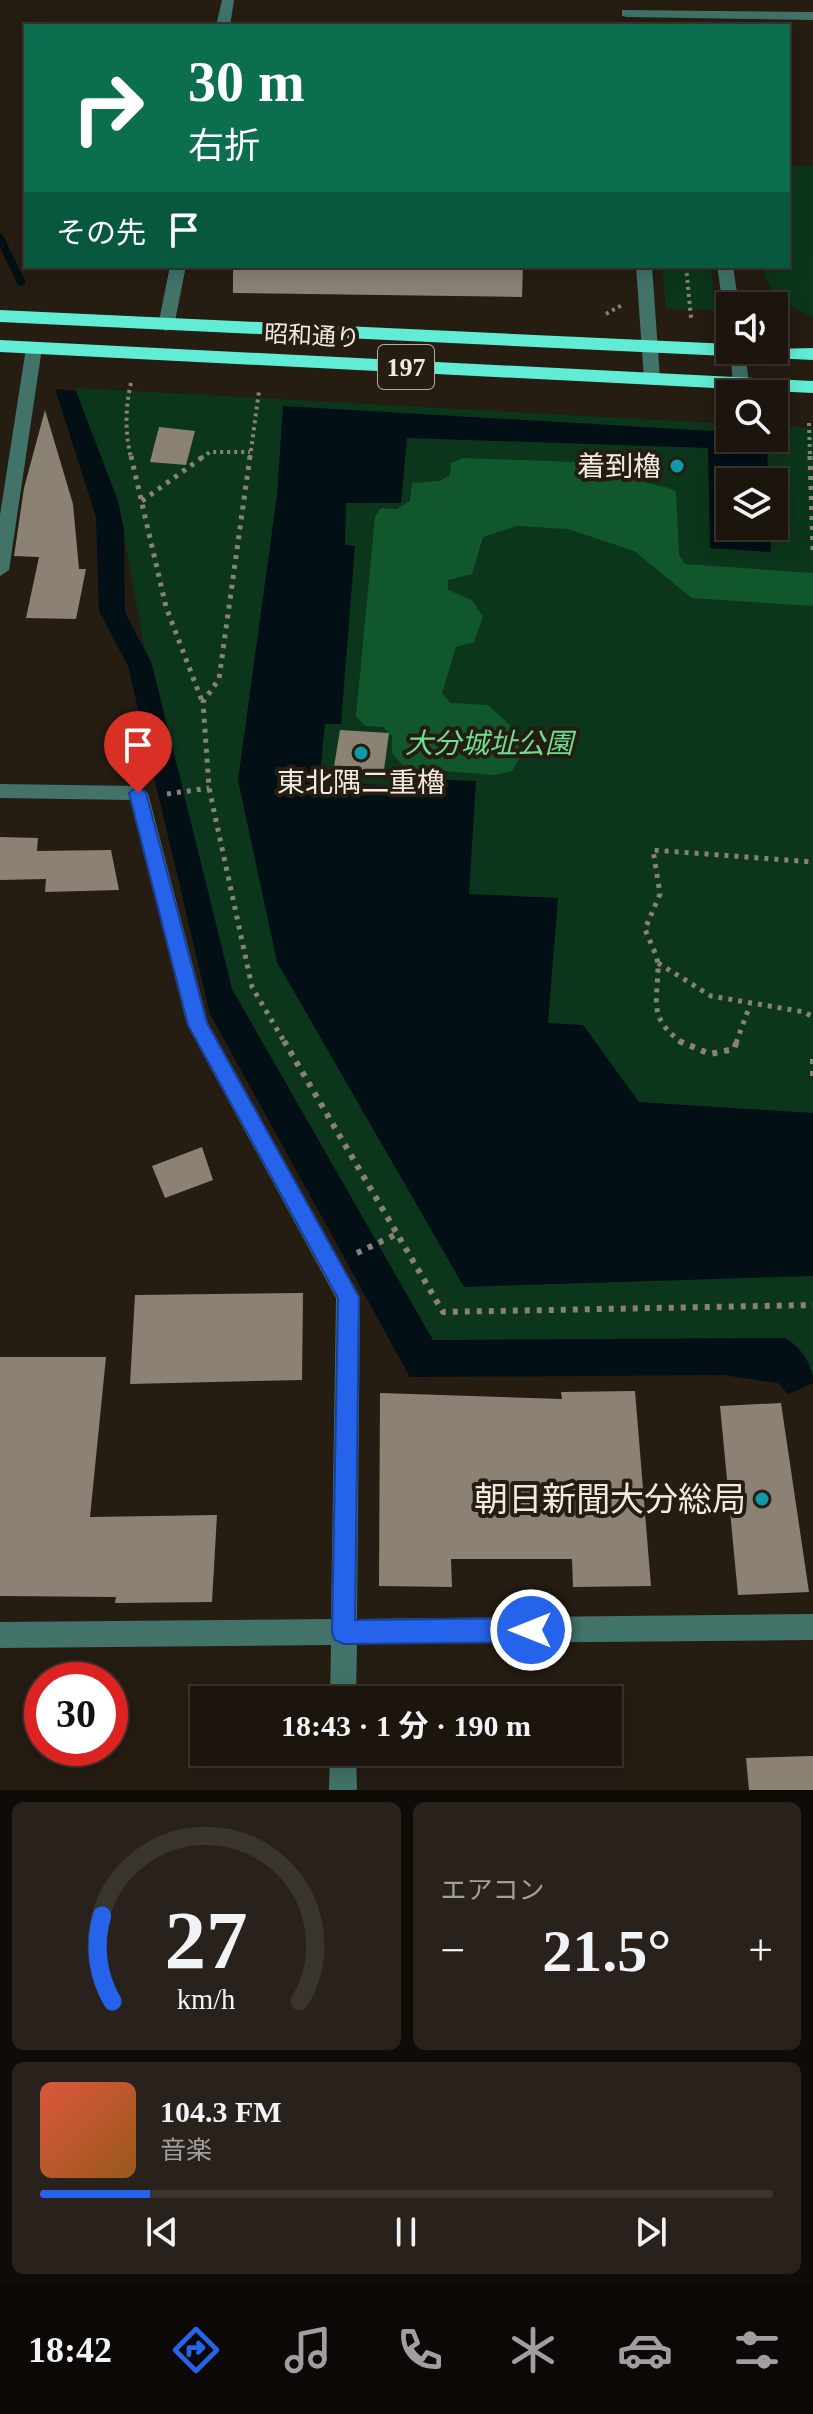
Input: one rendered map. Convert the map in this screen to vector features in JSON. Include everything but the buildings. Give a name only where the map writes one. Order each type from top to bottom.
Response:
[{"type":"highway","name":"昭和通り","points":[[0,316],[716,349]]},
{"type":"highway","name":"昭和通り","points":[[0,346],[716,383]]},
{"type":"highway","name":"昭和通り","points":[[788,353],[813,354]]},
{"type":"highway","name":"昭和通り","points":[[788,386],[813,387]]},
{"type":"street","points":[[223,24],[228,0]]},
{"type":"street","points":[[627,13],[813,16]]},
{"type":"street","points":[[166,326],[178,268]]},
{"type":"street","points":[[644,268],[652,379]]},
{"type":"street","points":[[725,268],[729,292]]},
{"type":"street","points":[[0,570],[34,348]]},
{"type":"street","points":[[0,791],[138,793],[198,1025],[348,1297],[343,1686]]},
{"type":"street","points":[[0,1635],[813,1627]]},
{"type":"street","points":[[343,1766],[343,1790]]},
{"type":"path","points":[[686,268],[691,318]]},
{"type":"path","points":[[131,383],[127,400],[127,440],[166,607],[203,702],[209,788],[252,987],[443,1312],[813,1305]]},
{"type":"path","points":[[203,702],[219,679],[259,391]]},
{"type":"path","points":[[809,423],[813,550]]},
{"type":"path","points":[[142,501],[210,452],[250,452]]},
{"type":"path","points":[[155,795],[209,788]]},
{"type":"path","points":[[750,1005],[734,1049],[710,1054],[680,1042],[656,1015],[654,987],[658,963],[645,929],[660,894],[653,850],[813,862]]},
{"type":"path","points":[[658,963],[711,996],[804,1012],[813,1017]]},
{"type":"path","points":[[813,1059],[813,1080]]},
{"type":"path","points":[[355,1255],[397,1234]]},
{"type":"green space","points":[[790,166],[813,166],[813,317],[788,303],[788,292],[775,292],[763,268],[790,268]]},
{"type":"green space","points":[[662,268],[711,268],[714,310],[666,309]]},
{"type":"green space","name":"大分城址公園","points":[[77,388],[716,423],[716,452],[788,452],[788,427],[813,428],[813,1375],[417,1365],[208,1004],[118,501],[75,396]]},
{"type":"green space","points":[[464,458],[630,464],[638,470],[639,479],[676,492],[679,555],[685,564],[813,573],[813,606],[692,598],[634,551],[568,529],[517,526],[483,537],[472,574],[448,580],[448,590],[472,600],[483,617],[474,642],[456,647],[442,693],[450,703],[488,705],[513,728],[521,756],[512,771],[495,775],[405,768],[392,753],[392,736],[383,727],[365,726],[356,716],[375,517],[381,508],[397,509],[410,501],[412,483],[440,481],[450,475],[451,463]]},
{"type":"shaded area","points":[[55,389],[76,391],[118,501],[124,530],[125,612],[152,664],[232,989],[433,1340],[785,1338],[805,1357],[813,1383],[788,1394],[778,1383],[724,1375],[410,1377],[210,1014],[128,666],[99,611],[96,517]]},
{"type":"shaded area","points":[[283,406],[716,431],[716,452],[767,452],[768,468],[716,468],[716,540],[771,540],[771,552],[710,548],[708,448],[407,438],[401,503],[346,503],[345,545],[355,546],[341,724],[325,724],[319,782],[404,786],[405,778],[476,781],[469,894],[558,898],[548,1023],[583,1025],[639,1102],[813,1113],[813,1276],[464,1287],[277,962],[238,780],[277,495]]},
{"type":"waterway","points":[[0,238],[21,282]]},
{"type":"place","name":"着到櫓","points":[[677,466]]},
{"type":"place","name":"東北隅二重櫓","points":[[361,753]]},
{"type":"place","name":"朝日新聞大分総局","points":[[762,1499]]},
{"type":"route","points":[[138,793],[198,1025],[348,1297],[344,1632],[531,1630]]}]
